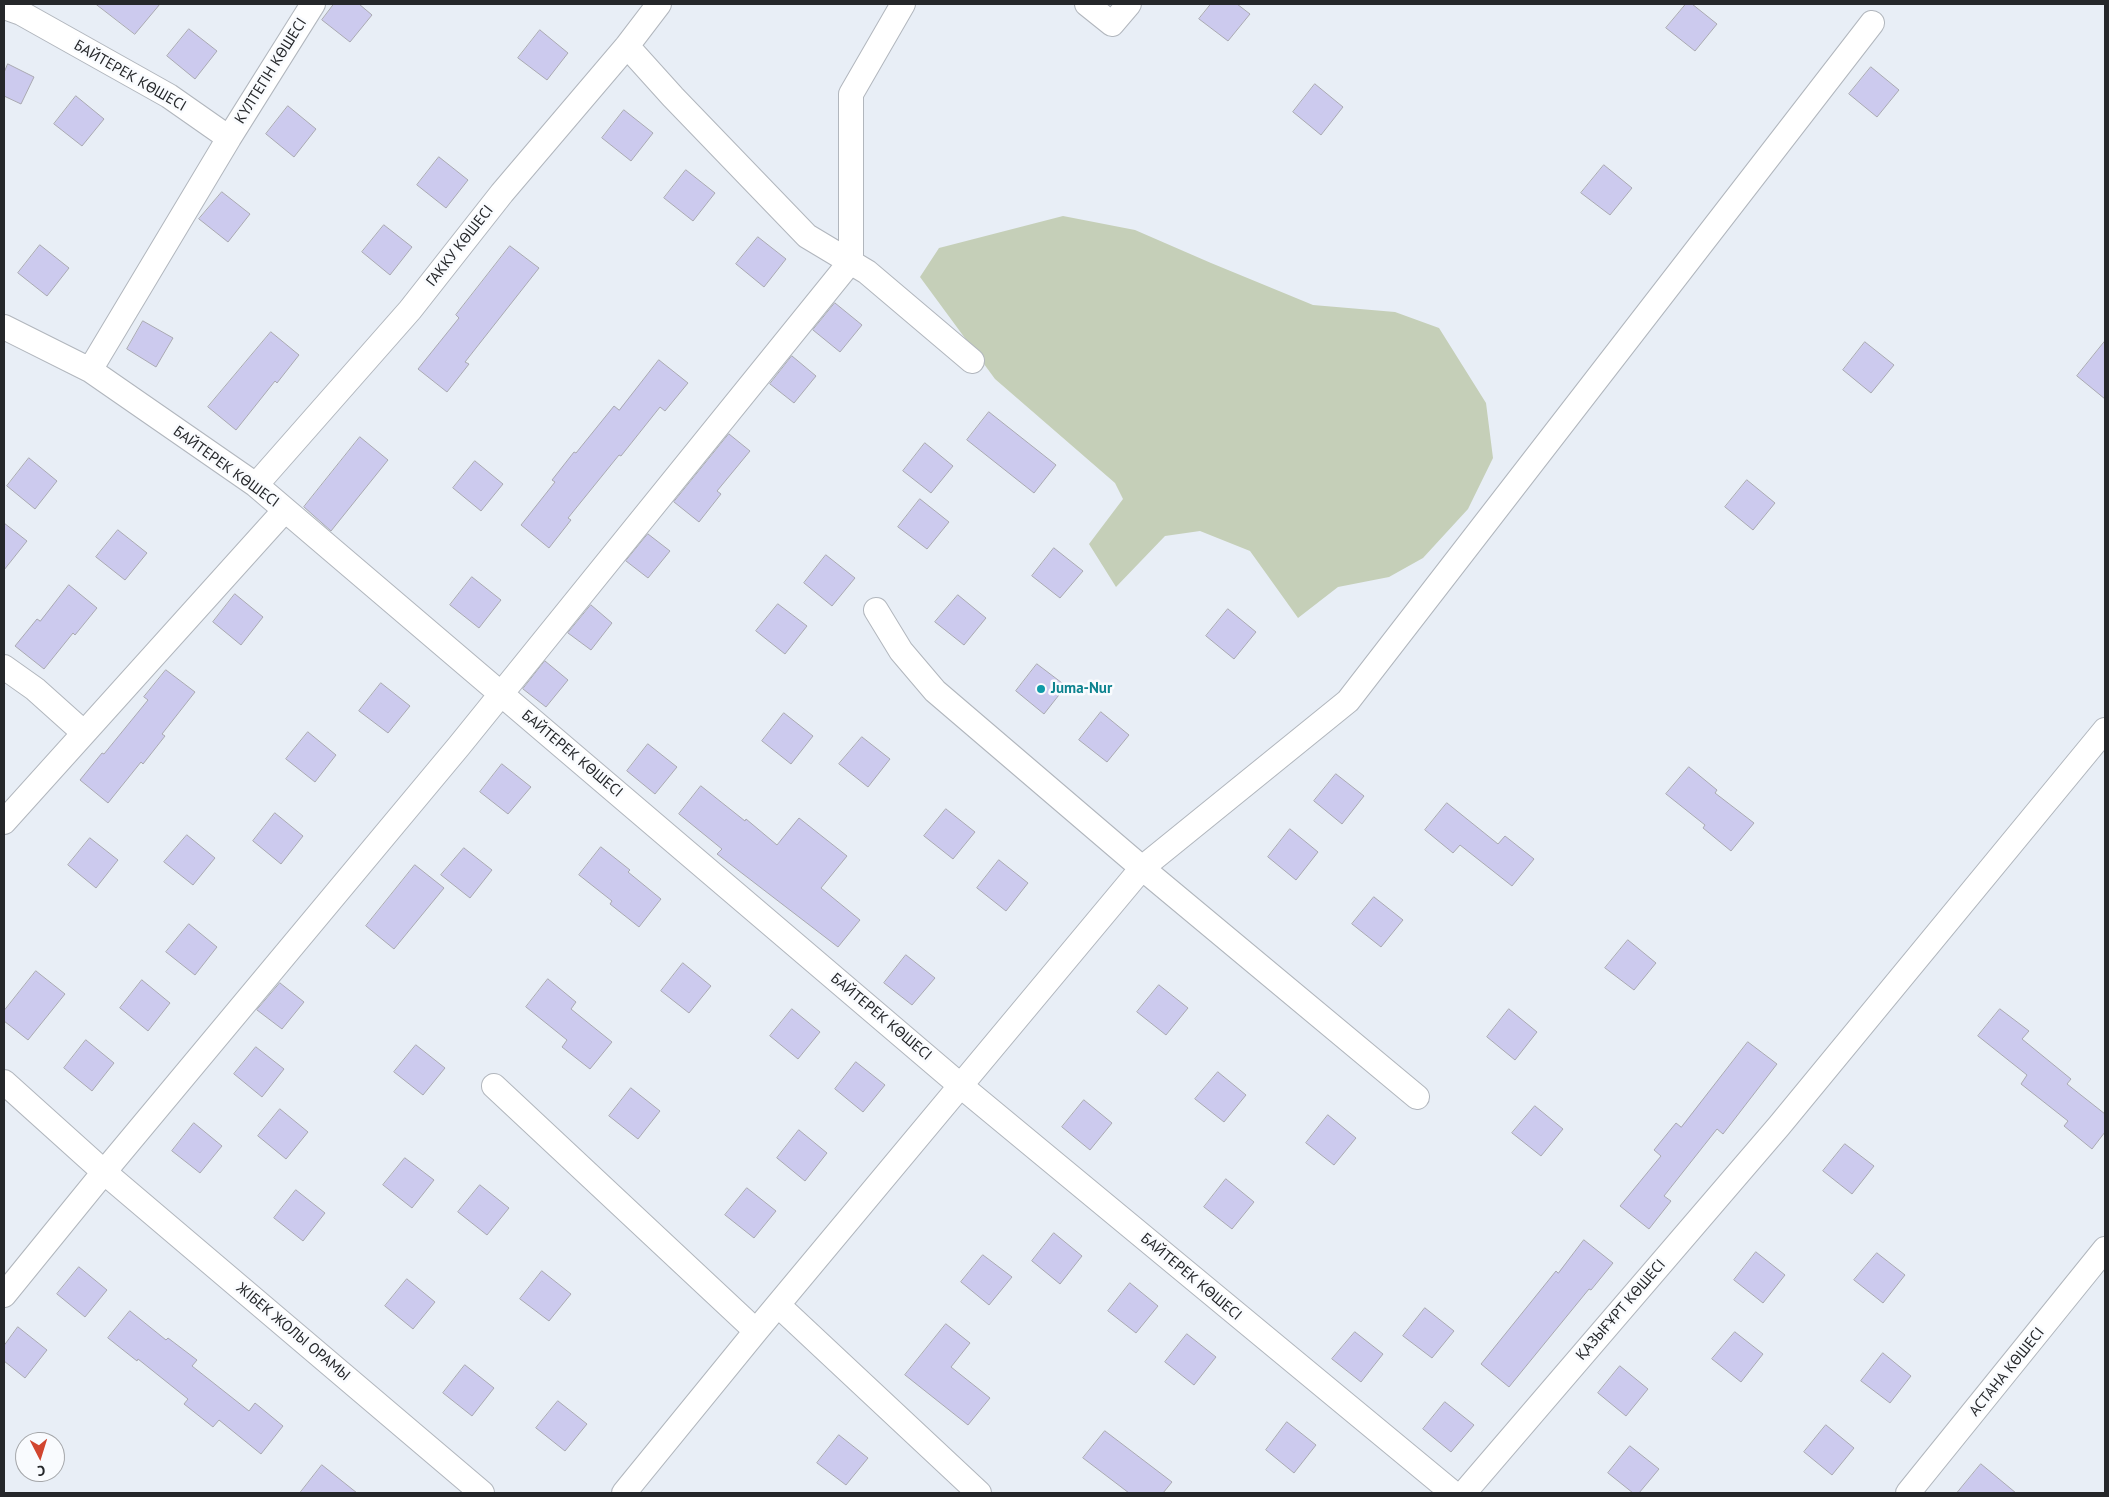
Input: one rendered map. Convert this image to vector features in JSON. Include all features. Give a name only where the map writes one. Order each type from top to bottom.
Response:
[{"type":"street","name":"КҮЛТЕГІН КӨШЕСІ","points":[[229,138],[313,4]]},
{"type":"street","name":"ГАККУ КӨШЕСІ","points":[[256,485],[410,310],[502,193],[627,46],[659,4]]},
{"type":"street","points":[[4,1295],[459,746],[851,261],[851,94],[903,4]]},
{"type":"street","points":[[1087,4],[1112,24],[1129,4]]},
{"type":"street","name":"БАЙТЕРЕК КӨШЕСІ","points":[[4,7],[21,13],[169,96],[229,138]]},
{"type":"street","points":[[624,1493],[756,1331],[1142,868],[1348,701],[1872,23]]},
{"type":"street","points":[[627,46],[673,97],[807,236],[867,272],[972,361]]},
{"type":"street","points":[[90,370],[229,138]]},
{"type":"street","name":"БАЙТЕРЕК КӨШЕСІ","points":[[4,328],[90,370],[256,485],[961,1086],[1453,1493]]},
{"type":"street","points":[[4,822],[83,732],[285,510]]},
{"type":"street","points":[[876,610],[901,652],[935,691],[1142,868],[1417,1097]]},
{"type":"street","points":[[4,667],[35,688],[83,732]]},
{"type":"street","name":"ҚАЗЫҒҰРТ КӨШЕСІ","points":[[1464,1493],[1779,1126],[2105,730]]},
{"type":"street","name":"ЖІБЕК ЖОЛЫ ОРАМЫ","points":[[4,1082],[104,1172],[482,1493]]},
{"type":"street","points":[[494,1086],[756,1331]]},
{"type":"street","name":"АСТАНА КӨШЕСІ","points":[[1921,1489],[2105,1250]]},
{"type":"street","points":[[778,1305],[979,1493]]},
{"type":"green space","points":[[1063,216],[1135,230],[1313,305],[1395,312],[1439,328],[1486,403],[1493,458],[1468,509],[1423,558],[1389,577],[1338,587],[1298,618],[1250,551],[1200,531],[1165,536],[1116,587],[1089,544],[1123,499],[1115,483],[995,379],[920,277],[939,248]]},
{"type":"building","points":[[96,4],[160,4],[135,34]]},
{"type":"building","points":[[334,4],[359,4],[372,15],[350,42],[322,20]]},
{"type":"building","points":[[1211,4],[1237,4],[1250,14],[1228,41],[1199,19]]},
{"type":"building","points":[[1686,4],[1692,4],[1717,24],[1695,51],[1666,28]]},
{"type":"building","points":[[189,29],[217,51],[195,79],[167,56]]},
{"type":"building","points":[[540,30],[568,53],[547,80],[518,58]]},
{"type":"building","points":[[8,64],[34,77],[21,104],[4,96],[4,73]]},
{"type":"building","points":[[1871,67],[1899,90],[1877,117],[1849,94]]},
{"type":"building","points":[[1315,84],[1343,107],[1321,135],[1293,112]]},
{"type":"building","points":[[76,96],[104,119],[82,146],[54,124]]},
{"type":"building","points":[[288,106],[316,129],[294,157],[266,134]]},
{"type":"building","points":[[624,110],[653,133],[631,161],[602,138]]},
{"type":"building","points":[[439,157],[468,180],[446,208],[417,185]]},
{"type":"building","points":[[1604,165],[1632,188],[1610,215],[1581,193]]},
{"type":"building","points":[[686,170],[715,193],[693,221],[664,198]]},
{"type":"building","points":[[222,192],[250,214],[228,242],[199,219]]},
{"type":"building","points":[[384,225],[412,247],[390,275],[362,252]]},
{"type":"building","points":[[758,237],[786,259],[764,287],[736,264]]},
{"type":"building","points":[[40,245],[69,268],[47,296],[18,273]]},
{"type":"building","points":[[510,246],[539,268],[465,362],[469,364],[447,392],[418,369],[459,318],[456,315]]},
{"type":"building","points":[[835,303],[862,325],[840,352],[813,330]]},
{"type":"building","points":[[143,321],[173,338],[156,367],[127,349]]},
{"type":"building","points":[[271,332],[299,355],[277,383],[275,381],[236,430],[208,407]]},
{"type":"building","points":[[2105,341],[2105,399],[2077,376]]},
{"type":"building","points":[[1865,342],[1894,365],[1871,393],[1843,370]]},
{"type":"building","points":[[792,356],[816,376],[794,403],[770,384]]},
{"type":"building","points":[[659,360],[688,383],[665,411],[660,407],[621,456],[619,455],[568,518],[571,520],[549,548],[521,525],[555,482],[552,480],[574,452],[576,453],[614,406],[619,410]]},
{"type":"building","points":[[989,412],[1056,465],[1034,493],[967,440]]},
{"type":"building","points":[[729,434],[750,451],[717,491],[721,494],[699,522],[674,502]]},
{"type":"building","points":[[360,437],[388,460],[331,531],[304,507]]},
{"type":"building","points":[[925,443],[953,466],[931,493],[903,471]]},
{"type":"building","points":[[29,458],[57,481],[35,509],[7,486]]},
{"type":"building","points":[[475,461],[503,484],[481,511],[453,488]]},
{"type":"building","points":[[1747,480],[1775,503],[1753,530],[1725,507]]},
{"type":"building","points":[[920,499],[949,522],[927,549],[898,527]]},
{"type":"building","points":[[4,523],[27,541],[4,570]]},
{"type":"building","points":[[118,530],[147,553],[125,580],[96,557]]},
{"type":"building","points":[[648,534],[670,551],[648,578],[626,561]]},
{"type":"building","points":[[1054,548],[1083,571],[1060,598],[1032,576]]},
{"type":"building","points":[[826,555],[855,578],[832,606],[804,583]]},
{"type":"building","points":[[472,577],[501,600],[479,628],[450,605]]},
{"type":"building","points":[[69,585],[97,608],[75,635],[73,633],[44,669],[15,646],[37,619],[40,621]]},
{"type":"building","points":[[235,594],[263,617],[241,645],[213,622]]},
{"type":"building","points":[[958,595],[986,618],[964,645],[935,622]]},
{"type":"building","points":[[778,604],[807,626],[785,654],[756,631]]},
{"type":"building","points":[[591,605],[612,623],[591,650],[568,633]]},
{"type":"building","points":[[1228,609],[1256,632],[1234,659],[1206,636]]},
{"type":"building","points":[[545,661],[568,680],[546,707],[523,689]]},
{"type":"building","name":"Juma-Nur","points":[[1037,664],[1066,686],[1044,714],[1016,691]]},
{"type":"building","points":[[166,670],[195,692],[162,734],[165,736],[108,803],[80,780],[148,700],[144,697]]},
{"type":"building","points":[[381,683],[410,706],[388,733],[359,711]]},
{"type":"building","points":[[1101,712],[1129,735],[1107,762],[1079,740]]},
{"type":"building","points":[[784,713],[813,736],[791,764],[762,741]]},
{"type":"building","points":[[308,732],[336,755],[315,782],[286,759]]},
{"type":"building","points":[[862,737],[890,759],[868,787],[839,764]]},
{"type":"building","points":[[648,744],[677,767],[655,794],[627,771]]},
{"type":"building","points":[[502,764],[531,787],[508,814],[480,792]]},
{"type":"building","points":[[1689,767],[1717,790],[1715,793],[1754,823],[1731,851],[1703,828],[1705,825],[1666,794]]},
{"type":"building","points":[[1336,774],[1364,796],[1342,824],[1314,801]]},
{"type":"building","points":[[701,786],[745,821],[746,819],[777,845],[799,818],[847,856],[821,888],[860,920],[838,947],[717,854],[722,849],[679,814]]},
{"type":"building","points":[[1447,803],[1498,844],[1505,836],[1534,859],[1512,886],[1460,845],[1453,853],[1425,830]]},
{"type":"building","points":[[946,809],[975,832],[953,859],[924,836]]},
{"type":"building","points":[[275,813],[303,836],[281,864],[253,841]]},
{"type":"building","points":[[1290,829],[1318,852],[1296,880],[1268,857]]},
{"type":"building","points":[[187,835],[215,858],[193,885],[164,862]]},
{"type":"building","points":[[90,838],[118,860],[96,888],[68,865]]},
{"type":"building","points":[[601,847],[630,870],[628,872],[661,899],[639,927],[610,904],[612,901],[579,875]]},
{"type":"building","points":[[464,848],[492,870],[470,898],[441,875]]},
{"type":"building","points":[[999,860],[1028,883],[1006,911],[977,888]]},
{"type":"building","points":[[415,865],[444,888],[394,949],[366,926]]},
{"type":"building","points":[[1374,897],[1403,920],[1381,947],[1352,924]]},
{"type":"building","points":[[189,924],[217,947],[195,975],[166,952]]},
{"type":"building","points":[[1628,940],[1656,963],[1634,990],[1605,968]]},
{"type":"building","points":[[906,955],[935,978],[912,1005],[884,983]]},
{"type":"building","points":[[683,963],[711,986],[689,1013],[661,991]]},
{"type":"building","points":[[36,971],[65,994],[28,1040],[4,1021],[4,1011]]},
{"type":"building","points":[[548,979],[576,1002],[571,1009],[612,1042],[590,1069],[562,1047],[567,1040],[526,1007]]},
{"type":"building","points":[[142,980],[170,1003],[148,1031],[120,1008]]},
{"type":"building","points":[[280,983],[304,1002],[282,1029],[257,1010]]},
{"type":"building","points":[[1159,985],[1188,1008],[1166,1035],[1137,1012]]},
{"type":"building","points":[[792,1009],[820,1032],[798,1059],[770,1036]]},
{"type":"building","points":[[1509,1009],[1537,1032],[1515,1060],[1487,1037]]},
{"type":"building","points":[[2000,1009],[2029,1031],[2022,1039],[2071,1079],[2067,1084],[2105,1114],[2105,1132],[2092,1149],[2064,1126],[2068,1121],[2021,1084],[2027,1075],[1978,1036]]},
{"type":"building","points":[[86,1040],[114,1063],[92,1091],[64,1068]]},
{"type":"building","points":[[1748,1042],[1777,1064],[1723,1134],[1717,1129],[1664,1196],[1671,1201],[1649,1229],[1620,1206],[1661,1156],[1654,1150],[1676,1123],[1681,1127]]},
{"type":"building","points":[[416,1045],[445,1068],[423,1095],[394,1072]]},
{"type":"building","points":[[256,1047],[284,1069],[262,1097],[234,1074]]},
{"type":"building","points":[[856,1062],[885,1085],[863,1112],[835,1089]]},
{"type":"building","points":[[1218,1072],[1246,1095],[1224,1122],[1195,1099]]},
{"type":"building","points":[[631,1088],[660,1111],[638,1139],[609,1116]]},
{"type":"building","points":[[1084,1100],[1112,1123],[1090,1150],[1062,1127]]},
{"type":"building","points":[[1535,1106],[1563,1129],[1541,1156],[1512,1133]]},
{"type":"building","points":[[280,1109],[308,1132],[286,1159],[258,1136]]},
{"type":"building","points":[[1328,1115],[1356,1138],[1334,1165],[1306,1143]]},
{"type":"building","points":[[194,1123],[222,1146],[200,1173],[172,1151]]},
{"type":"building","points":[[799,1130],[827,1153],[805,1181],[777,1158]]},
{"type":"building","points":[[1845,1144],[1874,1166],[1852,1194],[1823,1171]]},
{"type":"building","points":[[405,1158],[434,1180],[412,1208],[383,1185]]},
{"type":"building","points":[[1226,1179],[1254,1202],[1232,1229],[1204,1207]]},
{"type":"building","points":[[480,1185],[509,1208],[487,1235],[458,1212]]},
{"type":"building","points":[[747,1188],[776,1211],[754,1238],[725,1215]]},
{"type":"building","points":[[296,1190],[325,1213],[303,1241],[274,1218]]},
{"type":"building","points":[[1054,1233],[1082,1256],[1060,1284],[1032,1261]]},
{"type":"building","points":[[1584,1240],[1613,1263],[1591,1290],[1589,1289],[1509,1387],[1481,1364],[1556,1271],[1558,1273]]},
{"type":"building","points":[[1756,1252],[1785,1275],[1763,1303],[1734,1280]]},
{"type":"building","points":[[1877,1253],[1905,1275],[1883,1303],[1854,1280]]},
{"type":"building","points":[[983,1255],[1012,1277],[989,1305],[961,1282]]},
{"type":"building","points":[[79,1267],[107,1290],[85,1317],[57,1294]]},
{"type":"building","points":[[542,1271],[571,1294],[549,1321],[520,1299]]},
{"type":"building","points":[[407,1279],[435,1302],[413,1329],[385,1306]]},
{"type":"building","points":[[1130,1283],[1158,1306],[1136,1333],[1108,1311]]},
{"type":"building","points":[[1425,1308],[1454,1331],[1432,1358],[1403,1336]]},
{"type":"building","points":[[130,1311],[166,1340],[168,1338],[197,1360],[192,1366],[249,1411],[255,1403],[283,1426],[261,1454],[219,1420],[213,1427],[184,1404],[188,1399],[108,1338]]},
{"type":"building","points":[[946,1324],[970,1343],[951,1367],[990,1398],[968,1425],[905,1375]]},
{"type":"building","points":[[18,1327],[47,1350],[25,1378],[4,1361],[4,1346]]},
{"type":"building","points":[[1355,1332],[1383,1354],[1361,1382],[1332,1359]]},
{"type":"building","points":[[1735,1332],[1763,1354],[1741,1382],[1712,1359]]},
{"type":"building","points":[[1187,1334],[1216,1357],[1194,1385],[1165,1362]]},
{"type":"building","points":[[1883,1353],[1911,1376],[1890,1403],[1861,1381]]},
{"type":"building","points":[[465,1365],[494,1388],[472,1416],[443,1393]]},
{"type":"building","points":[[1620,1366],[1648,1389],[1626,1416],[1598,1393]]},
{"type":"building","points":[[558,1401],[587,1424],[565,1451],[536,1428]]},
{"type":"building","points":[[1445,1402],[1474,1425],[1451,1452],[1423,1429]]},
{"type":"building","points":[[1287,1422],[1316,1445],[1294,1473],[1266,1450]]},
{"type":"building","points":[[1826,1425],[1854,1448],[1832,1475],[1804,1452]]},
{"type":"building","points":[[1105,1431],[1172,1482],[1163,1493],[1129,1493],[1083,1458]]},
{"type":"building","points":[[839,1435],[868,1458],[846,1485],[817,1463]]},
{"type":"building","points":[[1630,1446],[1659,1469],[1639,1493],[1633,1493],[1608,1473]]},
{"type":"building","points":[[1981,1464],[2016,1493],[1957,1493]]},
{"type":"building","points":[[322,1465],[357,1493],[300,1493]]},
{"type":"place","name":"Juma-Nur","points":[[1041,689]]}]
